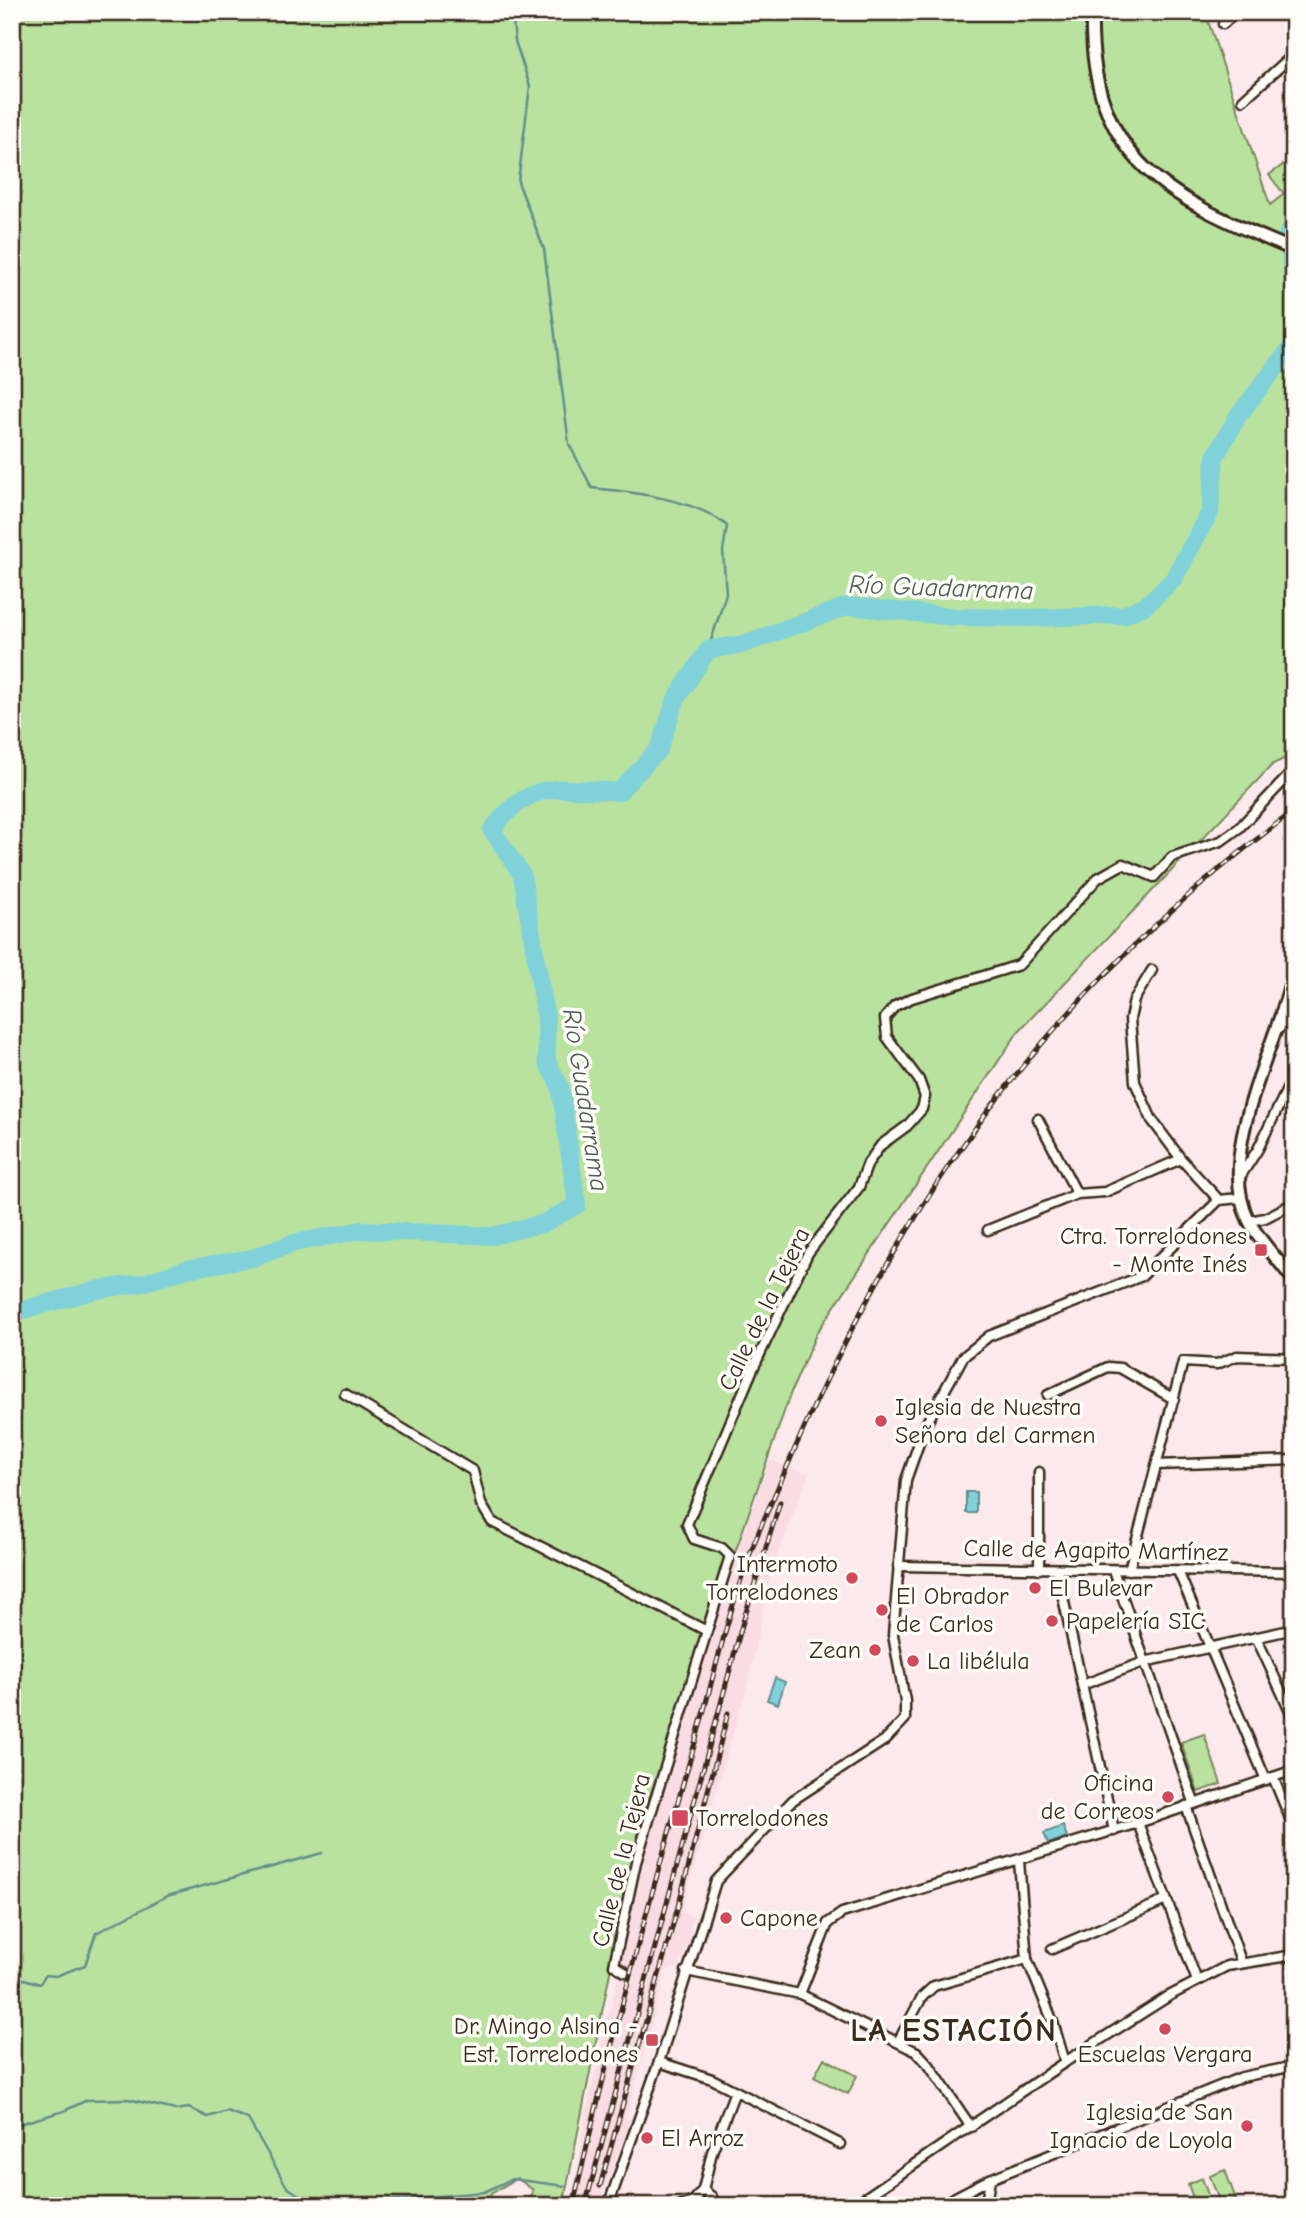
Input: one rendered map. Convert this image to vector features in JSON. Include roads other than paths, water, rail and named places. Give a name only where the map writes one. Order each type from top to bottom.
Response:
[{"type":"main road","points":[[1092,12],[1092,50],[1100,92],[1125,143],[1162,185],[1202,211],[1294,250]]},
{"type":"main road","points":[[1292,1275],[1249,1221],[1240,1198],[1240,1177],[1247,1114],[1275,1031],[1291,998],[1294,967]]},
{"type":"street","points":[[1223,24],[1236,12]]},
{"type":"street","points":[[1281,12],[1294,26]]},
{"type":"street","points":[[1243,100],[1294,54]]},
{"type":"street","name":"Calle de la Tejera","points":[[625,1972],[614,1965],[636,1861],[730,1556],[722,1548],[694,1539],[687,1524],[752,1371],[807,1253],[859,1187],[868,1163],[881,1144],[907,1126],[922,1109],[925,1097],[919,1080],[887,1037],[885,1018],[895,1006],[912,998],[1019,965],[1098,878],[1123,864],[1154,877],[1172,857],[1221,841],[1239,828],[1294,770]]},
{"type":"street","points":[[1152,970],[1134,1000],[1130,1020],[1135,1082],[1152,1120],[1181,1159],[1219,1200]]},
{"type":"street","points":[[1275,1031],[1294,1017]]},
{"type":"street","points":[[1240,1177],[1258,1149],[1294,1075]]},
{"type":"street","points":[[1038,1119],[1077,1194]]},
{"type":"street","points":[[988,1230],[1077,1194],[1105,1192],[1181,1159]]},
{"type":"street","points":[[608,2206],[659,2062],[716,1881],[727,1866],[793,1800],[885,1740],[905,1719],[905,1701],[893,1635],[906,1479],[925,1426],[948,1380],[975,1345],[989,1336],[1142,1276],[1219,1200],[1240,1198]]},
{"type":"street","points":[[1249,1221],[1265,1219],[1294,1203]]},
{"type":"street","points":[[1129,1570],[1183,1362],[1217,1364],[1237,1356],[1294,1358]]},
{"type":"street","points":[[1048,1395],[1108,1367],[1120,1368],[1174,1399]]},
{"type":"street","points":[[345,1394],[473,1471],[481,1504],[492,1522],[705,1630]]},
{"type":"street","points":[[1157,1465],[1294,1460]]},
{"type":"street","points":[[1039,1472],[1039,1569]]},
{"type":"street","name":"Calle de Agapito Martínez","points":[[898,1566],[1294,1572]]},
{"type":"street","points":[[1056,1570],[1114,1831]]},
{"type":"street","points":[[1113,1570],[1241,1961]]},
{"type":"street","points":[[1178,1570],[1294,1828]]},
{"type":"street","points":[[1082,1685],[1144,1662],[1294,1629]]},
{"type":"street","points":[[1256,1637],[1294,1719]]},
{"type":"street","points":[[800,1994],[828,1923],[834,1917],[1114,1831],[1294,1770]]},
{"type":"street","points":[[1138,1823],[1197,1981]]},
{"type":"street","points":[[1018,1861],[1027,1959],[1053,2022],[1065,2062]]},
{"type":"street","points":[[1052,1949],[1166,1900]]},
{"type":"street","points":[[853,2206],[1142,2011],[1241,1961],[1294,1955]]},
{"type":"street","points":[[898,2042],[922,1997],[934,1986],[1027,1959]]},
{"type":"street","points":[[686,1971],[800,1994],[898,2042],[923,2057],[971,2127]]},
{"type":"street","points":[[659,2062],[712,2079],[840,2144]]},
{"type":"street","points":[[938,2206],[990,2179],[1249,2075],[1294,2066]]},
{"type":"street","points":[[703,2190],[712,2152],[735,2091]]},
{"type":"street","points":[[960,2206],[988,2205],[990,2179]]},
{"type":"street","points":[[703,2190],[697,2193],[704,2205]]},
{"type":"street","points":[[681,2206],[704,2205],[712,2197],[703,2190]]},
{"type":"water","points":[[966,1492],[976,1492],[976,1513],[966,1513]]},
{"type":"water","points":[[775,1678],[785,1682],[778,1704],[767,1700]]},
{"type":"water","points":[[1063,1826],[1067,1837],[1048,1844],[1044,1833]]},
{"type":"waterway","points":[[512,12],[515,41],[530,86],[518,182],[544,249],[569,444],[592,488],[682,503],[699,509],[727,526],[723,551],[726,594],[708,650]]},
{"type":"waterway","name":"Río Guadarrama","points":[[1294,226],[1288,233],[1294,290]]},
{"type":"waterway","name":"Río Guadarrama","points":[[12,1313],[96,1290],[143,1283],[187,1269],[252,1258],[294,1243],[362,1230],[493,1236],[544,1223],[577,1205],[560,1086],[547,1062],[546,1019],[522,875],[492,830],[506,813],[520,801],[548,790],[619,792],[659,749],[676,699],[708,650],[744,644],[848,606],[955,617],[1030,618],[1124,615],[1146,605],[1173,580],[1210,512],[1215,457],[1238,416],[1294,344]]},
{"type":"waterway","points":[[12,1981],[24,1979],[40,1984],[45,1975],[56,1976],[85,1965],[96,1933],[167,1896],[322,1853]]},
{"type":"waterway","points":[[12,2126],[64,2111],[87,2100],[128,2099],[175,2110],[189,2108],[208,2117],[227,2111],[248,2119],[287,2187],[311,2203],[348,2204],[484,2192],[512,2179],[565,2186]]},
{"type":"railway","points":[[573,2206],[631,1970],[732,1607],[762,1523],[838,1356],[887,1265],[940,1179],[998,1097],[1063,1020],[1133,947],[1210,877],[1294,811]]},
{"type":"railway","points":[[585,2206],[742,1625],[780,1502]]},
{"type":"railway","points":[[600,2186],[679,1903],[728,1713]]},
{"type":"place","name":"Ctra. Torrelodones - Monte Inés","points":[[1261,1250]]},
{"type":"place","name":"Iglesia de Nuestra Señora del Carmen","points":[[881,1421]]},
{"type":"place","name":"Intermoto Torrelodones","points":[[852,1578]]},
{"type":"place","name":"El Bulevar","points":[[1035,1588]]},
{"type":"place","name":"El Obrador de Carlos","points":[[882,1610]]},
{"type":"place","name":"Papelería SIC","points":[[1052,1621]]},
{"type":"place","name":"Zean","points":[[875,1650]]},
{"type":"place","name":"La libélula","points":[[913,1661]]},
{"type":"place","name":"Oficina de Correos","points":[[1168,1797]]},
{"type":"place","name":"Torrelodones","points":[[680,1818]]},
{"type":"place","name":"Capone","points":[[726,1918]]},
{"type":"place","name":"Escuelas Vergara","points":[[1165,2029]]},
{"type":"place","name":"Dr. Mingo Alsina - Est. Torrelodones","points":[[652,2040]]},
{"type":"place","name":"Iglesia de San Ignacio de Loyola","points":[[1247,2126]]},
{"type":"place","name":"El Arroz","points":[[647,2138]]},
{"type":"district","name":"LA ESTACIÓN","points":[[954,2030]]}]
